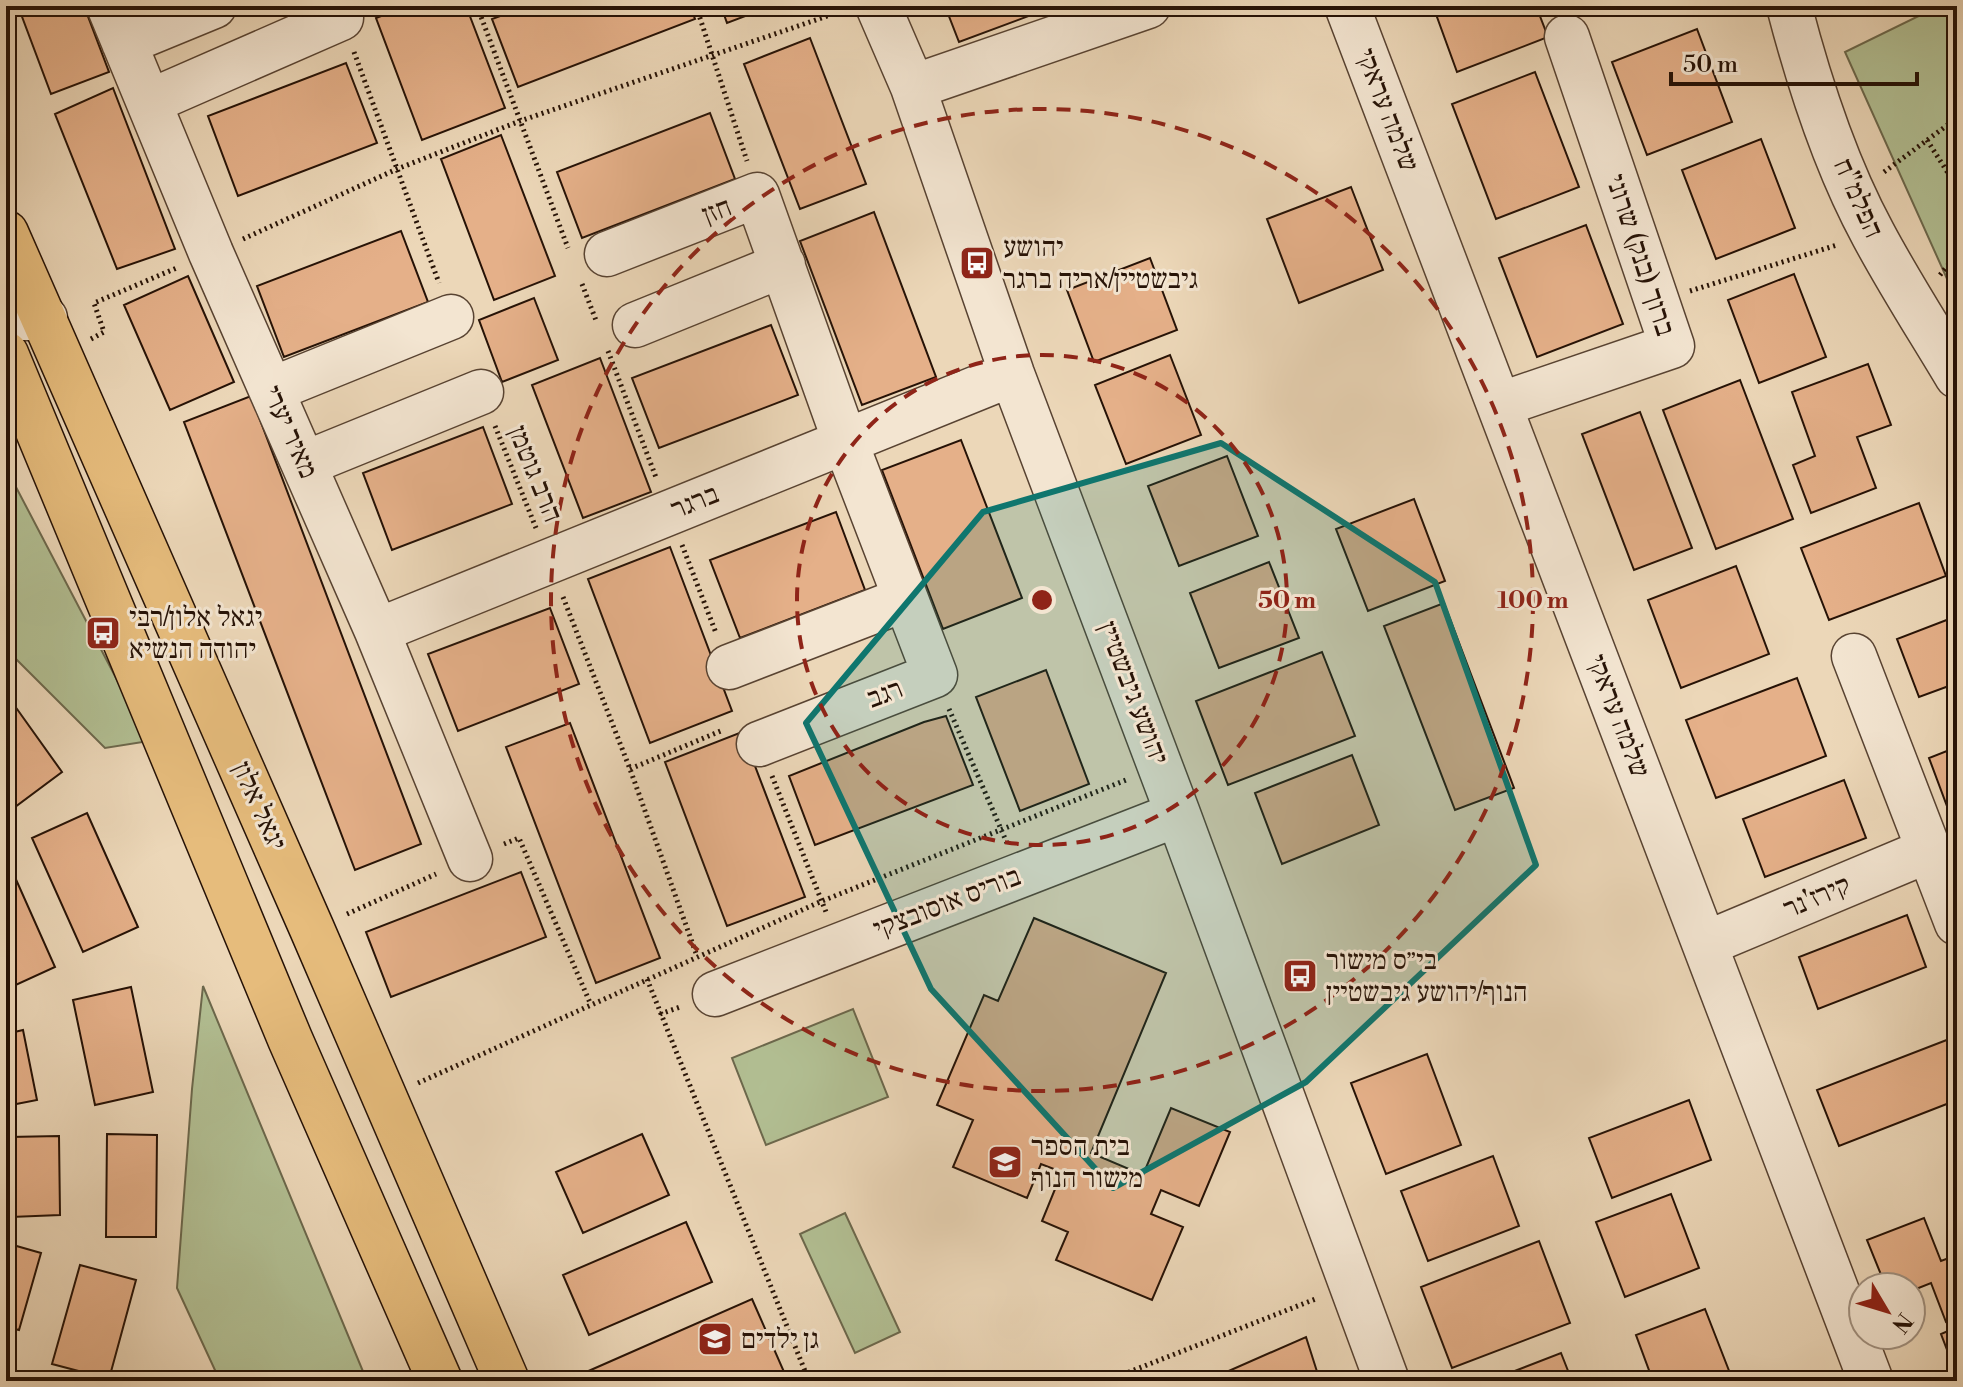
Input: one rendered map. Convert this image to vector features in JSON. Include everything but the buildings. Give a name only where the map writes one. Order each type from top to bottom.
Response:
[{"type":"main road","name":"יגאל אלון","points":[[6,233],[22,344],[284,1024],[440,1381]]},
{"type":"main road","name":"יגאל אלון","points":[[22,344],[312,929],[507,1381]]},
{"type":"street","points":[[117,24],[214,6]]},
{"type":"street","points":[[913,87],[1148,6]]},
{"type":"street","name":"שלמה עראקי","points":[[1347,6],[1871,1381]]},
{"type":"street","name":"הפלמ\"ח","points":[[1789,6],[1806,70],[1853,194],[1873,234],[1957,376]]},
{"type":"street","name":"יהושע גיבשטיין","points":[[861,8],[913,87],[1012,374],[1161,767],[1387,1381]]},
{"type":"street","points":[[149,102],[341,18]]},
{"type":"street","name":"מאיר יערי","points":[[117,24],[211,253],[377,631],[470,859]]},
{"type":"street","name":"ברוך (בנק) שרוני","points":[[1499,405],[1672,346],[1567,37]]},
{"type":"street","name":"חזן","points":[[607,254],[757,195],[845,441]]},
{"type":"street","points":[[635,325],[783,265]]},
{"type":"street","points":[[271,390],[451,317]]},
{"type":"street","name":"ברגר","points":[[377,631],[1012,374]]},
{"type":"street","points":[[304,464],[481,392]]},
{"type":"street","name":"רגב","points":[[748,734],[935,675],[845,441]]},
{"type":"street","points":[[729,667],[905,599]]},
{"type":"street","points":[[1854,656],[1957,923]]},
{"type":"street","name":"בוריס אוסובצקי","points":[[706,975],[1019,875],[1178,814]]},
{"type":"street","name":"קירז'נר","points":[[1705,944],[1929,850]]},
{"type":"path","points":[[696,6],[757,195]]},
{"type":"path","points":[[22,344],[104,332],[94,303],[397,169],[520,121],[713,54],[861,8]]},
{"type":"path","points":[[341,18],[451,317]]},
{"type":"path","points":[[1853,194],[1957,118]]},
{"type":"path","points":[[1927,140],[1957,187]]},
{"type":"path","points":[[1657,302],[1873,234]]},
{"type":"path","name":"הרב גוטמן","points":[[481,392],[630,769],[706,975]]},
{"type":"path","points":[[935,675],[1019,875]]},
{"type":"path","points":[[630,769],[748,734]]},
{"type":"path","points":[[384,1098],[647,979],[706,975],[822,901],[1161,767]]},
{"type":"path","points":[[312,929],[519,838],[591,1005]]},
{"type":"path","points":[[647,979],[809,1381]]},
{"type":"path","points":[[1106,1381],[1350,1285]]},
{"type":"highlighted area","points":[[1221,443],[1435,582],[1536,865],[1306,1082],[1113,1188],[931,989],[806,723],[983,512]]},
{"type":"green space","points":[[1939,6],[1957,6],[1957,301],[1845,52]]},
{"type":"green space","points":[[6,468],[149,741],[105,748],[6,649]]},
{"type":"green space","points":[[203,986],[367,1381],[220,1381],[177,1288]]},
{"type":"green space","points":[[853,1009],[888,1097],[766,1145],[732,1058]]},
{"type":"green space","points":[[845,1213],[900,1332],[855,1353],[800,1234]]},
{"type":"place","name":"יהושע גיבשטיין/אריה ברגר","points":[[977,263]]},
{"type":"place","name":"יגאל אלון/רבי יהודה הנשיא","points":[[103,633]]},
{"type":"place","name":"בי״ס מישור הנוף/יהושע גיבשטיין","points":[[1300,976]]},
{"type":"place","name":"בית הספר מישור הנוף","points":[[1005,1162]]},
{"type":"place","name":"גן ילדים","points":[[715,1339]]}]
